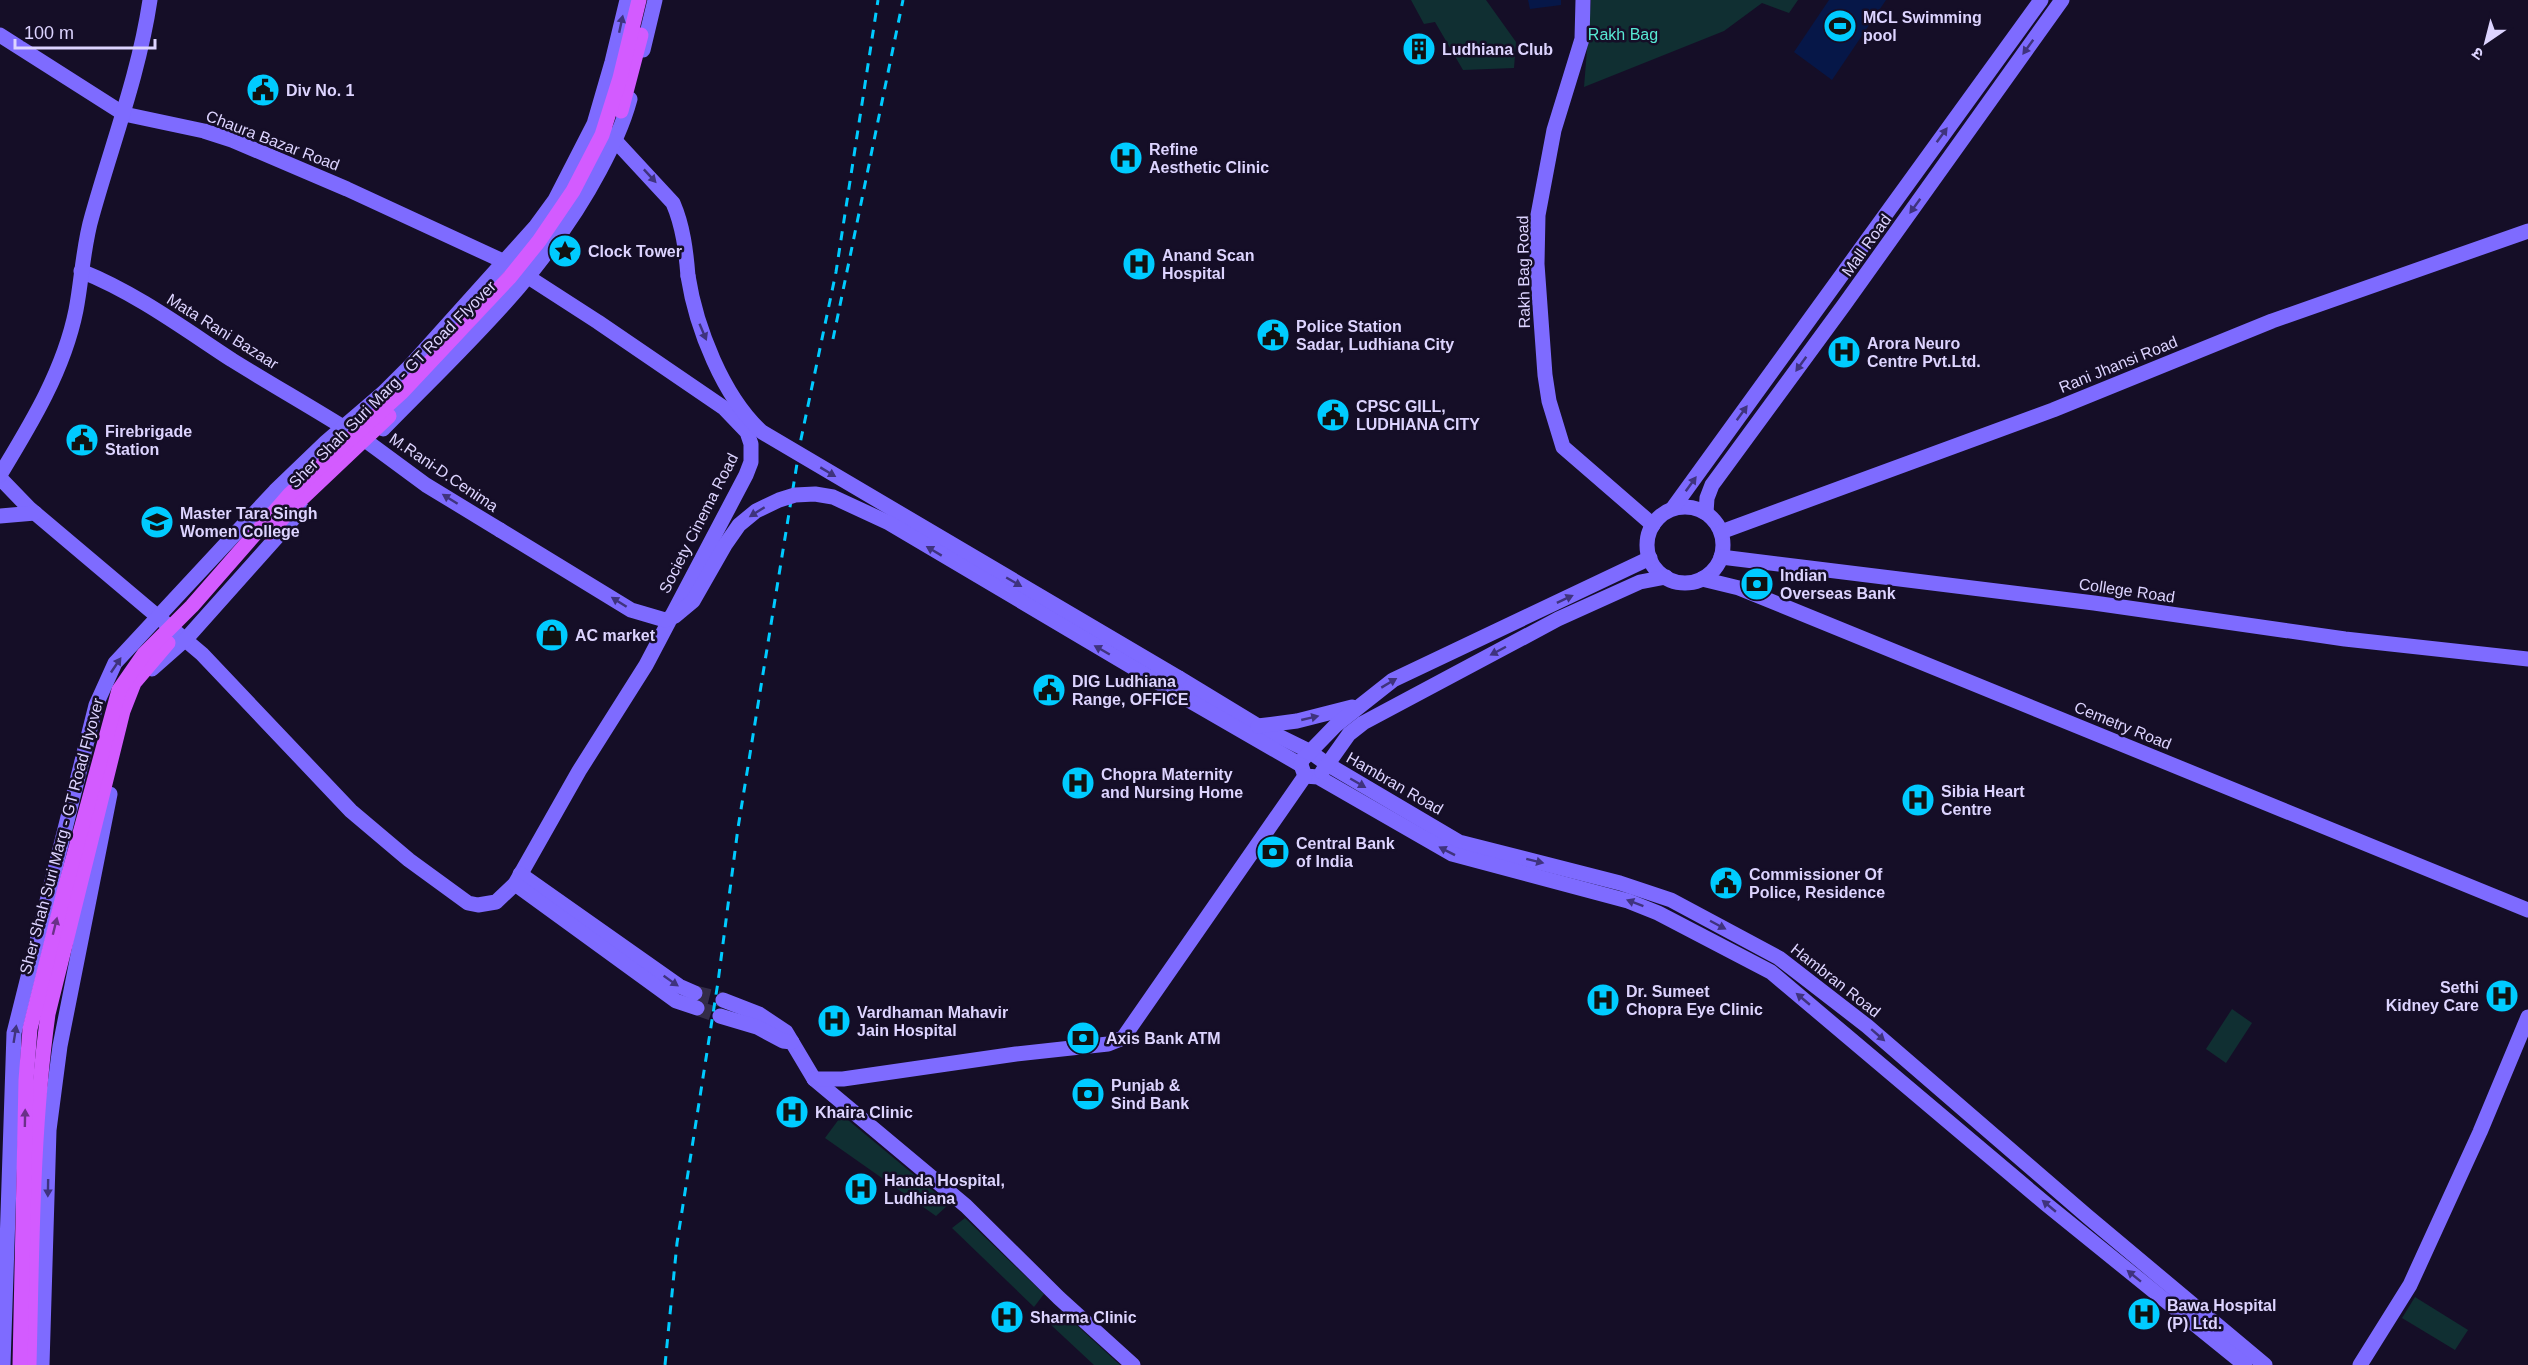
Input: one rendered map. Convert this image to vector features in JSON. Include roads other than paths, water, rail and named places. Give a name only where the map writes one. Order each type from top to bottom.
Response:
[{"type":"main road","name":"Sher Shah Suri Marg - GT Road Flyover","points":[[20,1365],[26,1080],[30,1029],[70,869],[119,690],[144,654],[192,606],[290,494],[401,393],[510,277],[539,242],[573,191],[602,135],[620,78],[639,0]]},
{"type":"main road","name":"Sher Shah Suri Marg - GT Road Flyover","points":[[29,1365],[33,1203],[42,1061],[48,1014],[123,711],[134,683],[295,505],[435,370],[515,286],[541,252],[578,200],[615,130],[630,83],[648,0]]},
{"type":"street","points":[[150,0],[146,30],[124,114],[92,215],[76,310],[56,370],[30,426],[0,476],[35,513],[104,573],[186,639],[340,800],[409,860],[468,903],[478,905],[496,902],[517,879]]},
{"type":"street","points":[[3,1365],[14,1033],[96,705],[115,663],[267,500],[411,365],[505,262],[555,200],[594,123],[627,0]]},
{"type":"street","points":[[42,1365],[50,1130],[60,1046],[80,937],[132,699],[138,684],[186,639],[317,492],[432,380],[529,278],[582,203],[623,124],[655,0]]},
{"type":"street","name":"Rakh Bag Road","points":[[1583,0],[1581,39],[1554,130],[1538,215],[1537,264],[1545,375],[1553,415],[1565,450],[1610,490],[1656,521]]},
{"type":"street","name":"Mall Road","points":[[1673,508],[2041,0]]},
{"type":"street","name":"Mall Road","points":[[1706,513],[1707,498],[1712,484],[1858,286],[2062,0]]},
{"type":"street","name":"Chaura Bazar Road","points":[[0,35],[124,114],[204,131],[232,140],[347,189],[505,262]]},
{"type":"street","points":[[594,123],[616,139],[673,203],[679,216],[686,249],[692,304],[729,392],[747,418],[762,432],[1312,767]]},
{"type":"street","name":"Rani Jhansi Road","points":[[1721,532],[2053,410],[2272,321],[2528,231]]},
{"type":"street","name":"Society Cinema Road","points":[[505,262],[724,408],[747,432],[752,452],[746,474],[645,665],[579,771],[517,879]]},
{"type":"street","name":"Mata Rani Bazaar","points":[[81,271],[135,296],[234,361],[335,434]]},
{"type":"street","points":[[1561,438],[1571,442],[1656,521]]},
{"type":"street","name":"M.Rani-D.Cenima","points":[[369,443],[426,485],[631,610],[665,620],[675,615],[693,602],[739,525],[756,512],[779,500],[795,495],[815,494],[833,497],[889,524],[1175,684]]},
{"type":"street","points":[[1312,767],[1363,723],[1558,620],[1640,582],[1666,578],[1684,582],[1702,579],[1718,563],[1723,545],[1721,532],[1715,521],[1706,513],[1684,506],[1673,508],[1656,521],[1647,545],[1656,569],[1666,578]]},
{"type":"street","points":[[0,516],[35,513]]},
{"type":"street","points":[[813,1079],[843,1079],[1016,1053],[1108,1044],[1123,1038],[1312,767],[1336,724],[1394,680],[1650,558]]},
{"type":"street","points":[[1718,563],[1739,588]]},
{"type":"street","name":"College Road","points":[[1718,563],[2094,603],[2345,639],[2528,659]]},
{"type":"street","name":"Cemetry Road","points":[[1702,579],[1739,588],[2528,910]]},
{"type":"street","points":[[1175,684],[1258,726],[1312,767]]},
{"type":"street","points":[[1258,726],[1297,721],[1360,705]]},
{"type":"street","name":"Hambran Road","points":[[1312,767],[1452,854],[1628,901],[1658,913],[1771,972],[2046,1204],[2245,1365]]},
{"type":"street","name":"Hambran Road","points":[[1312,767],[1460,842],[1620,883],[1671,900],[1779,958],[1867,1026],[2087,1216],[2265,1365]]},
{"type":"street","points":[[517,879],[679,986],[694,993]]},
{"type":"street","points":[[517,879],[676,1001],[697,1008]]},
{"type":"street","points":[[723,1000],[759,1014],[786,1032],[813,1079],[966,1206],[1059,1298],[1133,1365]]},
{"type":"street","points":[[720,1016],[757,1027],[783,1041],[792,1042]]},
{"type":"street","points":[[2360,1365],[2410,1285],[2480,1131],[2528,1017]]},
{"type":"water","points":[[1528,0],[1561,0],[1561,5],[1530,9]]},
{"type":"water","name":"MCL Swimming pool","points":[[1829,0],[1886,0],[1832,80],[1794,52]]},
{"type":"tunnel","points":[[695,993],[723,1000]]},
{"type":"tunnel","points":[[697,1008],[720,1016]]},
{"type":"railway","points":[[665,1365],[677,1243],[718,982],[738,828],[801,439],[836,272],[878,0]]},
{"type":"railway","points":[[833,339],[903,0]]},
{"type":"place","name":"MCL Swimming pool","points":[[1840,26]]},
{"type":"place","name":"Ludhiana Club","points":[[1419,49]]},
{"type":"place","name":"Div No. 1","points":[[263,90]]},
{"type":"place","name":"Refine Aesthetic Clinic","points":[[1126,158]]},
{"type":"place","name":"Clock Tower","points":[[565,251]]},
{"type":"place","name":"Anand Scan Hospital","points":[[1139,264]]},
{"type":"place","name":"Police Station Sadar, Ludhiana City","points":[[1273,335]]},
{"type":"place","name":"Arora Neuro Centre Pvt.Ltd.","points":[[1844,352]]},
{"type":"place","name":"CPSC GILL, LUDHIANA CITY","points":[[1333,415]]},
{"type":"place","name":"Firebrigade Station","points":[[82,440]]},
{"type":"place","name":"Master Tara Singh Women College","points":[[157,522]]},
{"type":"place","name":"Indian Overseas Bank","points":[[1757,584]]},
{"type":"place","name":"AC market","points":[[552,635]]},
{"type":"place","name":"DIG Ludhiana Range, OFFICE","points":[[1049,690]]},
{"type":"place","name":"Chopra Maternity and Nursing Home","points":[[1078,783]]},
{"type":"place","name":"Sibia Heart Centre","points":[[1918,800]]},
{"type":"place","name":"Central Bank of India","points":[[1273,852]]},
{"type":"place","name":"Commissioner Of Police, Residence","points":[[1726,883]]},
{"type":"place","name":"Sethi Kidney Care","points":[[2502,996]]},
{"type":"place","name":"Dr. Sumeet Chopra Eye Clinic","points":[[1603,1000]]},
{"type":"place","name":"Vardhaman Mahavir Jain Hospital","points":[[834,1021]]},
{"type":"place","name":"Axis Bank ATM","points":[[1083,1038]]},
{"type":"place","name":"Punjab & Sind Bank","points":[[1088,1094]]},
{"type":"place","name":"Khaira Clinic","points":[[792,1112]]},
{"type":"place","name":"Handa Hospital, Ludhiana","points":[[861,1189]]},
{"type":"place","name":"Bawa Hospital (P) Ltd.","points":[[2144,1314]]},
{"type":"place","name":"Sharma Clinic","points":[[1007,1317]]},
{"type":"park label","name":"Rakh Bag","points":[[1623,34]]}]
